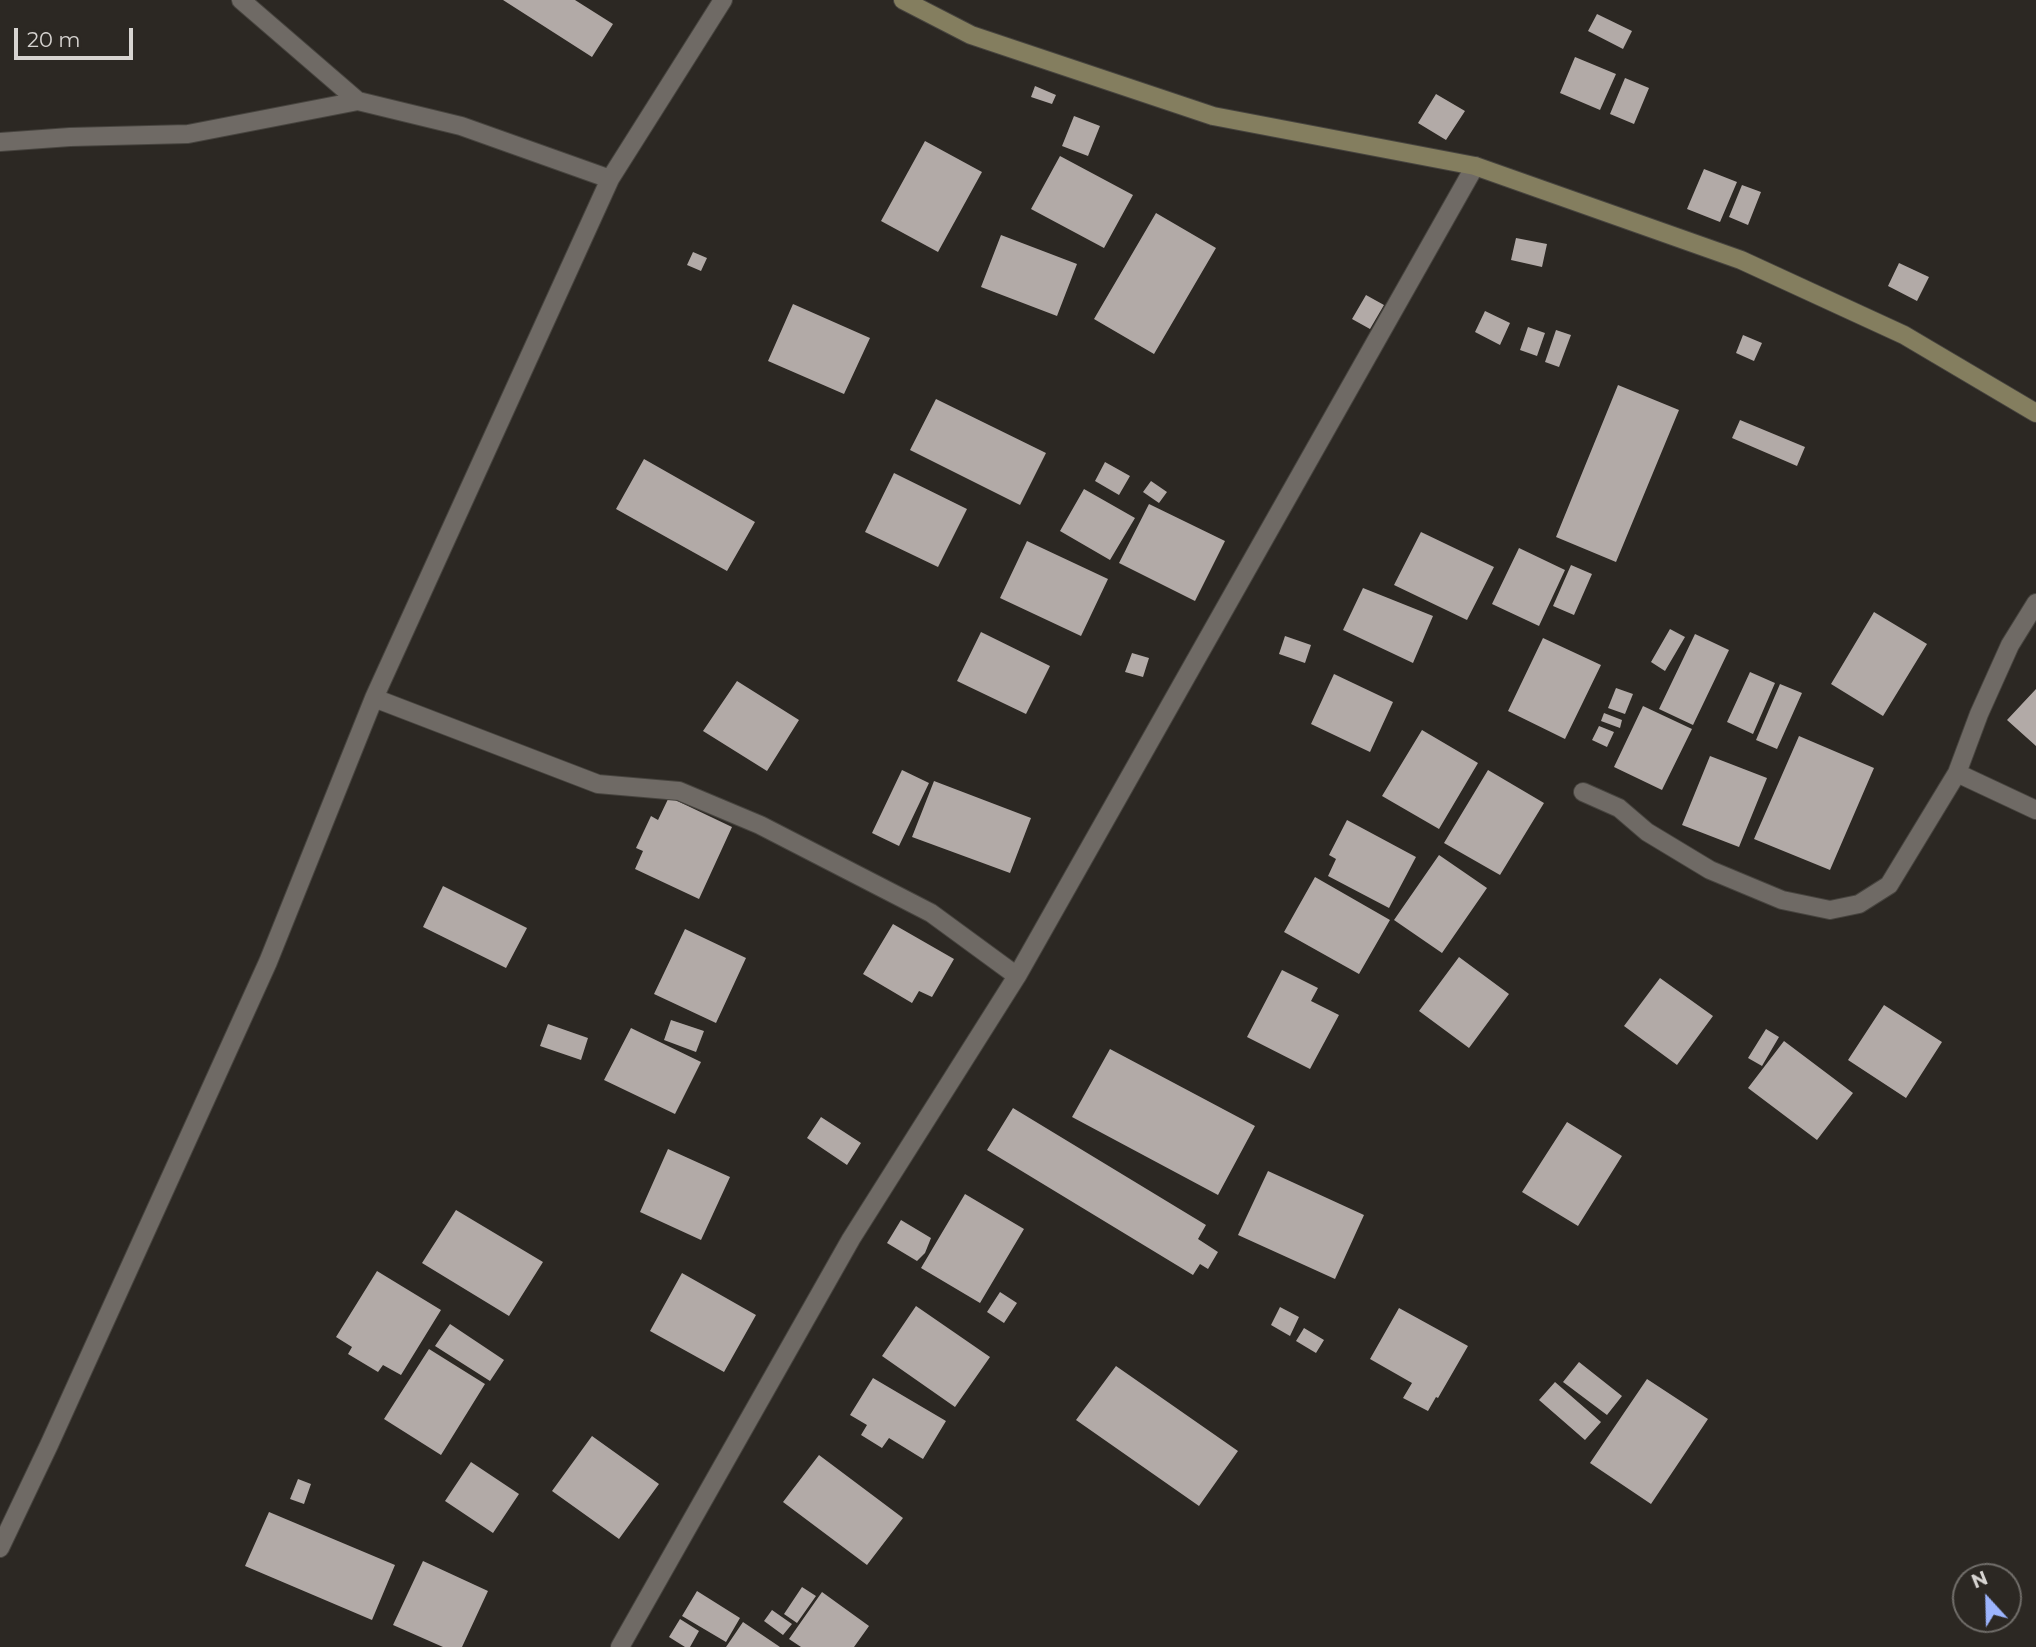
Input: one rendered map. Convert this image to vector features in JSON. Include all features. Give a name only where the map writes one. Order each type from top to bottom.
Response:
[{"type":"main road","points":[[903,0],[971,34],[1213,116],[1475,166],[1741,260],[1904,335],[2036,413]]},
{"type":"street","points":[[241,0],[358,101]]},
{"type":"street","points":[[0,1548],[55,1433],[268,962],[374,698],[610,179],[723,0]]},
{"type":"street","points":[[0,142],[70,136],[188,134],[358,101],[461,127],[610,179]]},
{"type":"street","points":[[620,1647],[851,1239],[1017,976],[1475,166]]},
{"type":"street","points":[[1583,792],[1619,808],[1647,832],[1710,870],[1782,900],[1830,910],[1859,904],[1889,885],[1957,773],[1979,714],[2010,645],[2036,603]]},
{"type":"street","points":[[374,698],[598,784],[680,791],[760,825],[931,913],[1017,976]]},
{"type":"street","points":[[1957,773],[2036,810]]},
{"type":"building","points":[[503,0],[575,0],[613,24],[592,57]]},
{"type":"building","points":[[1597,14],[1632,31],[1623,49],[1588,31]]},
{"type":"building","points":[[1575,57],[1616,74],[1600,110],[1560,93]]},
{"type":"building","points":[[1625,78],[1649,88],[1634,124],[1610,114]]},
{"type":"building","points":[[1035,86],[1056,95],[1052,104],[1031,97]]},
{"type":"building","points":[[1436,94],[1465,111],[1446,140],[1418,123]]},
{"type":"building","points":[[1074,116],[1100,126],[1088,156],[1062,146]]},
{"type":"building","points":[[925,141],[982,172],[938,252],[881,221]]},
{"type":"building","points":[[1060,156],[1133,195],[1104,248],[1031,209]]},
{"type":"building","points":[[1704,169],[1737,182],[1720,222],[1687,209]]},
{"type":"building","points":[[1742,185],[1761,192],[1748,225],[1729,217]]},
{"type":"building","points":[[1156,213],[1216,248],[1154,354],[1094,319]]},
{"type":"building","points":[[1001,235],[1077,264],[1057,316],[981,287]]},
{"type":"building","points":[[1516,238],[1547,244],[1542,267],[1511,260]]},
{"type":"building","points":[[693,252],[707,258],[701,271],[687,265]]},
{"type":"building","points":[[1899,263],[1929,277],[1917,301],[1888,286]]},
{"type":"building","points":[[1366,295],[1384,305],[1370,329],[1352,319]]},
{"type":"building","points":[[793,304],[870,338],[844,394],[768,361]]},
{"type":"building","points":[[1485,311],[1510,323],[1500,345],[1475,332]]},
{"type":"building","points":[[1528,327],[1545,333],[1537,356],[1520,350]]},
{"type":"building","points":[[1556,330],[1571,335],[1559,367],[1545,362]]},
{"type":"building","points":[[1743,335],[1762,343],[1754,361],[1736,353]]},
{"type":"building","points":[[1618,385],[1679,410],[1616,562],[1556,537]]},
{"type":"building","points":[[936,399],[1046,453],[1020,505],[910,450]]},
{"type":"building","points":[[1740,420],[1805,447],[1797,466],[1732,438]]},
{"type":"building","points":[[644,459],[755,522],[727,571],[616,509]]},
{"type":"building","points":[[1105,462],[1130,476],[1119,495],[1095,481]]},
{"type":"building","points":[[894,473],[967,509],[938,567],[865,532]]},
{"type":"building","points":[[1151,481],[1167,492],[1159,503],[1143,492]]},
{"type":"building","points":[[1084,489],[1135,518],[1110,560],[1060,531]]},
{"type":"building","points":[[1149,504],[1225,541],[1195,601],[1119,563]]},
{"type":"building","points":[[1421,532],[1494,567],[1467,620],[1394,585]]},
{"type":"building","points":[[1027,541],[1108,579],[1081,636],[1000,598]]},
{"type":"building","points":[[1519,548],[1565,570],[1539,626],[1492,604]]},
{"type":"building","points":[[1571,565],[1592,574],[1574,615],[1553,606]]},
{"type":"building","points":[[1363,588],[1433,616],[1413,663],[1343,630]]},
{"type":"building","points":[[1874,612],[1927,644],[1883,716],[1831,684]]},
{"type":"building","points":[[1670,629],[1685,637],[1665,671],[1651,662]]},
{"type":"building","points":[[981,632],[1050,666],[1026,714],[957,681]]},
{"type":"building","points":[[1695,634],[1729,650],[1693,725],[1659,709]]},
{"type":"building","points":[[1285,636],[1311,645],[1305,663],[1279,654]]},
{"type":"building","points":[[1543,638],[1601,665],[1565,739],[1508,711]]},
{"type":"building","points":[[1132,653],[1149,658],[1143,677],[1125,672]]},
{"type":"building","points":[[1750,672],[1775,683],[1753,734],[1727,722]]},
{"type":"building","points":[[1334,674],[1393,702],[1370,752],[1311,724]]},
{"type":"building","points":[[737,681],[799,720],[767,771],[703,731]]},
{"type":"building","points":[[1780,684],[1802,693],[1777,749],[1756,740]]},
{"type":"building","points":[[1616,688],[1633,694],[1625,714],[1608,708]]},
{"type":"building","points":[[2036,689],[2036,746],[2007,720]]},
{"type":"building","points":[[1643,706],[1692,729],[1662,790],[1614,767]]},
{"type":"building","points":[[1604,713],[1622,720],[1620,728],[1601,721]]},
{"type":"building","points":[[1599,726],[1614,732],[1607,747],[1592,740]]},
{"type":"building","points":[[1422,730],[1478,763],[1439,829],[1382,796]]},
{"type":"building","points":[[1799,736],[1874,768],[1830,870],[1754,839]]},
{"type":"building","points":[[1710,756],[1767,778],[1739,847],[1682,825]]},
{"type":"building","points":[[902,770],[929,783],[899,846],[872,833]]},
{"type":"building","points":[[1488,770],[1544,803],[1500,875],[1444,843]]},
{"type":"building","points":[[934,781],[1031,818],[1010,873],[912,837]]},
{"type":"building","points":[[669,797],[732,827],[699,899],[635,869],[643,851],[636,848],[651,816],[658,820]]},
{"type":"building","points":[[1347,820],[1416,857],[1389,908],[1328,876],[1336,859],[1329,855]]},
{"type":"building","points":[[1439,855],[1487,888],[1442,953],[1394,920]]},
{"type":"building","points":[[1315,877],[1390,920],[1359,974],[1284,932]]},
{"type":"building","points":[[443,886],[527,928],[506,968],[423,927]]},
{"type":"building","points":[[893,924],[954,959],[932,997],[919,991],[912,1003],[863,974]]},
{"type":"building","points":[[685,929],[746,958],[716,1023],[654,994]]},
{"type":"building","points":[[1459,957],[1509,994],[1469,1048],[1419,1011]]},
{"type":"building","points":[[1282,970],[1318,988],[1311,1001],[1339,1015],[1310,1069],[1247,1037]]},
{"type":"building","points":[[1660,978],[1713,1016],[1677,1065],[1624,1026]]},
{"type":"building","points":[[1884,1005],[1942,1042],[1906,1098],[1848,1060]]},
{"type":"building","points":[[671,1020],[704,1031],[696,1052],[664,1040]]},
{"type":"building","points":[[548,1024],[588,1038],[581,1060],[540,1046]]},
{"type":"building","points":[[631,1028],[701,1062],[675,1114],[604,1080]]},
{"type":"building","points":[[1766,1029],[1779,1037],[1762,1066],[1748,1058]]},
{"type":"building","points":[[1784,1041],[1853,1093],[1817,1140],[1748,1088]]},
{"type":"building","points":[[1110,1049],[1255,1126],[1218,1195],[1072,1117]]},
{"type":"building","points":[[1013,1108],[1206,1225],[1198,1239],[1218,1252],[1208,1269],[1200,1264],[1193,1275],[987,1150]]},
{"type":"building","points":[[821,1117],[861,1143],[847,1165],[807,1138]]},
{"type":"building","points":[[1567,1122],[1622,1156],[1578,1226],[1522,1192]]},
{"type":"building","points":[[668,1149],[730,1177],[701,1240],[640,1212]]},
{"type":"building","points":[[1268,1171],[1364,1215],[1335,1279],[1238,1235]]},
{"type":"building","points":[[965,1194],[1024,1229],[980,1303],[921,1268]]},
{"type":"building","points":[[456,1210],[543,1262],[509,1316],[422,1263]]},
{"type":"building","points":[[901,1220],[931,1238],[925,1253],[917,1261],[887,1243]]},
{"type":"building","points":[[377,1271],[441,1310],[401,1375],[383,1365],[378,1372],[348,1354],[352,1347],[336,1337]]},
{"type":"building","points":[[682,1273],[756,1315],[724,1372],[650,1331]]},
{"type":"building","points":[[1000,1292],[1017,1303],[1004,1323],[987,1312]]},
{"type":"building","points":[[916,1306],[990,1357],[955,1407],[882,1356]]},
{"type":"building","points":[[1280,1307],[1299,1317],[1290,1336],[1271,1325]]},
{"type":"building","points":[[1399,1308],[1468,1346],[1428,1411],[1403,1398],[1412,1383],[1370,1359]]},
{"type":"building","points":[[450,1324],[504,1360],[490,1381],[435,1346]]},
{"type":"building","points":[[1304,1328],[1324,1340],[1316,1353],[1296,1341]]},
{"type":"building","points":[[429,1349],[485,1384],[441,1455],[384,1419]]},
{"type":"building","points":[[1579,1362],[1622,1396],[1607,1415],[1563,1382]]},
{"type":"building","points":[[1116,1366],[1238,1451],[1199,1506],[1076,1420]]},
{"type":"building","points":[[873,1378],[946,1421],[923,1459],[889,1438],[882,1448],[861,1435],[867,1425],[850,1415]]},
{"type":"building","points":[[1647,1379],[1708,1419],[1651,1504],[1590,1463]]},
{"type":"building","points":[[1555,1382],[1601,1422],[1585,1440],[1539,1400]]},
{"type":"building","points":[[592,1436],[659,1484],[619,1539],[552,1491]]},
{"type":"building","points":[[819,1455],[903,1518],[867,1565],[783,1502]]},
{"type":"building","points":[[471,1462],[519,1494],[493,1533],[445,1501]]},
{"type":"building","points":[[298,1479],[311,1484],[304,1504],[290,1499]]},
{"type":"building","points":[[269,1512],[395,1565],[372,1620],[245,1566]]},
{"type":"building","points":[[423,1561],[488,1591],[462,1647],[443,1647],[393,1625]]},
{"type":"building","points":[[802,1587],[816,1596],[797,1623],[784,1614]]},
{"type":"building","points":[[697,1591],[740,1618],[726,1642],[682,1616]]},
{"type":"building","points":[[822,1592],[869,1626],[854,1647],[801,1647],[789,1639]]},
{"type":"building","points":[[772,1610],[792,1624],[783,1635],[764,1621]]},
{"type":"building","points":[[680,1619],[699,1631],[690,1647],[685,1647],[669,1637]]},
{"type":"building","points":[[743,1622],[780,1647],[726,1647]]}]
